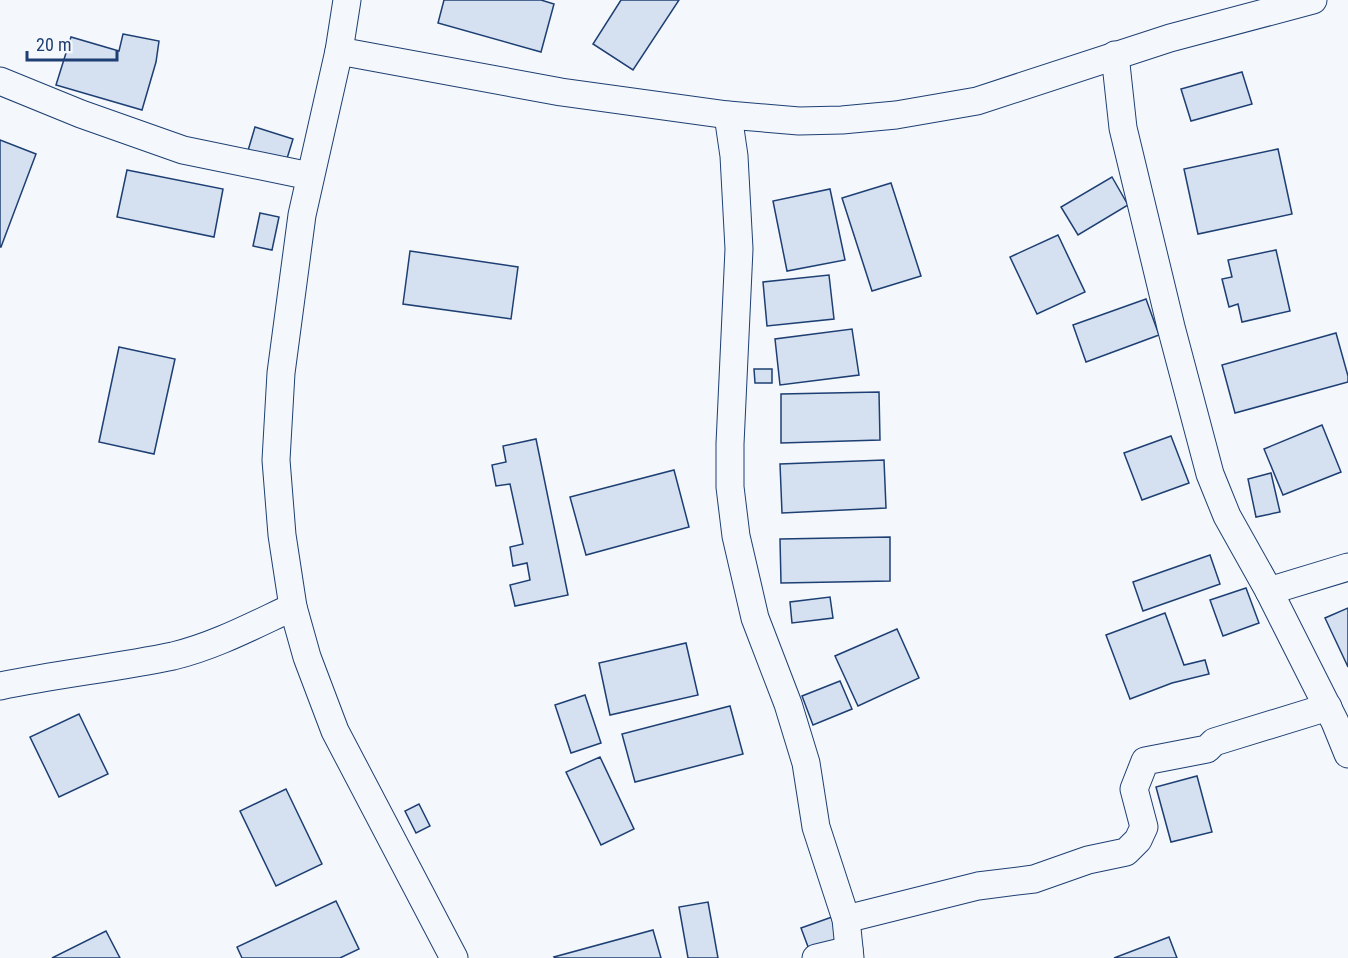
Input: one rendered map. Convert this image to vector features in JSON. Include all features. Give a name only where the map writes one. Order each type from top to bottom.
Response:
[{"type":"street","points":[[346,0],[339,51],[302,215],[281,373],[276,460],[282,535],[293,607],[307,657],[335,731],[454,958]]},
{"type":"street","points":[[339,51],[561,92],[728,115],[800,121],[896,115],[977,101],[1170,38],[1313,0]]},
{"type":"street","points":[[1115,55],[1123,128],[1171,327],[1210,474],[1227,516],[1269,591],[1328,706],[1348,754]]},
{"type":"street","points":[[0,81],[183,150],[309,176]]},
{"type":"street","points":[[728,115],[734,156],[739,249],[730,487],[736,536],[755,618],[788,704],[803,753],[816,827],[846,919],[849,954],[816,958]]},
{"type":"street","points":[[1269,591],[1348,567]]},
{"type":"street","points":[[0,686],[175,655],[221,641],[293,607]]},
{"type":"street","points":[[846,919],[978,886],[1034,879],[1088,860],[1126,852],[1138,840],[1144,827],[1134,789],[1145,761],[1208,749],[1214,742],[1328,706]]},
{"type":"building","points":[[444,0],[541,0],[554,4],[541,52],[438,23]]},
{"type":"building","points":[[621,0],[679,0],[633,70],[593,44]]},
{"type":"building","points":[[123,34],[159,41],[156,62],[142,110],[56,85],[71,37],[119,51]]},
{"type":"building","points":[[1242,72],[1252,104],[1191,121],[1181,89]]},
{"type":"building","points":[[255,127],[293,139],[285,165],[247,154]]},
{"type":"building","points":[[0,140],[36,154],[1,247],[0,247]]},
{"type":"building","points":[[1278,149],[1292,214],[1198,234],[1184,169]]},
{"type":"building","points":[[127,170],[223,189],[214,237],[117,217]]},
{"type":"building","points":[[1112,177],[1128,205],[1078,235],[1061,207]]},
{"type":"building","points":[[891,183],[921,276],[872,291],[842,198]]},
{"type":"building","points":[[830,189],[845,260],[787,271],[773,201]]},
{"type":"building","points":[[260,213],[279,217],[272,250],[253,246]]},
{"type":"building","points":[[1058,235],[1085,292],[1037,314],[1010,257]]},
{"type":"building","points":[[1276,250],[1290,311],[1242,322],[1238,304],[1229,307],[1222,279],[1232,277],[1228,260]]},
{"type":"building","points":[[410,251],[518,267],[511,319],[403,304]]},
{"type":"building","points":[[829,275],[834,319],[767,326],[763,282]]},
{"type":"building","points":[[1146,299],[1159,335],[1086,362],[1073,325]]},
{"type":"building","points":[[852,329],[859,375],[780,385],[775,339]]},
{"type":"building","points":[[1336,333],[1348,382],[1235,413],[1222,365]]},
{"type":"building","points":[[119,347],[175,359],[154,454],[99,442]]},
{"type":"building","points":[[754,369],[772,369],[772,383],[755,383]]},
{"type":"building","points":[[879,392],[880,440],[781,443],[781,394]]},
{"type":"building","points":[[1322,425],[1341,472],[1283,495],[1264,449]]},
{"type":"building","points":[[1171,436],[1189,483],[1142,500],[1124,453]]},
{"type":"building","points":[[536,439],[568,595],[515,606],[510,585],[530,580],[527,563],[513,566],[510,547],[523,544],[510,484],[496,486],[492,465],[506,462],[503,446]]},
{"type":"building","points":[[884,460],[886,508],[782,513],[780,464]]},
{"type":"building","points":[[674,470],[689,527],[586,555],[570,497]]},
{"type":"building","points":[[1271,473],[1280,512],[1256,517],[1248,479]]},
{"type":"building","points":[[890,537],[890,581],[781,583],[780,539]]},
{"type":"building","points":[[1210,555],[1220,584],[1143,611],[1133,582]]},
{"type":"building","points":[[1246,588],[1259,623],[1223,636],[1210,600]]},
{"type":"building","points":[[830,597],[833,618],[792,623],[790,602]]},
{"type":"building","points":[[1348,608],[1348,667],[1325,618]]},
{"type":"building","points":[[1165,613],[1184,665],[1205,660],[1209,674],[1172,683],[1130,699],[1106,635]]},
{"type":"building","points":[[897,629],[919,678],[858,706],[835,656]]},
{"type":"building","points":[[686,643],[698,695],[610,715],[599,663]]},
{"type":"building","points":[[840,681],[852,709],[813,725],[802,696]]},
{"type":"building","points":[[585,695],[601,743],[571,753],[555,705]]},
{"type":"building","points":[[730,706],[743,754],[635,782],[622,734]]},
{"type":"building","points":[[79,714],[108,774],[59,797],[30,737]]},
{"type":"building","points":[[600,757],[634,829],[601,845],[566,772]]},
{"type":"building","points":[[1197,776],[1212,832],[1171,842],[1156,787]]},
{"type":"building","points":[[286,789],[322,864],[276,886],[240,811]]},
{"type":"building","points":[[419,804],[430,826],[416,833],[405,811]]},
{"type":"building","points":[[336,901],[359,949],[340,958],[242,958],[237,947]]},
{"type":"building","points":[[708,902],[718,958],[688,958],[679,907]]},
{"type":"building","points":[[832,917],[840,942],[810,952],[801,928]]},
{"type":"building","points":[[653,930],[661,958],[554,957]]},
{"type":"building","points":[[106,931],[120,958],[52,958]]},
{"type":"building","points":[[1169,937],[1177,958],[1114,958]]}]
